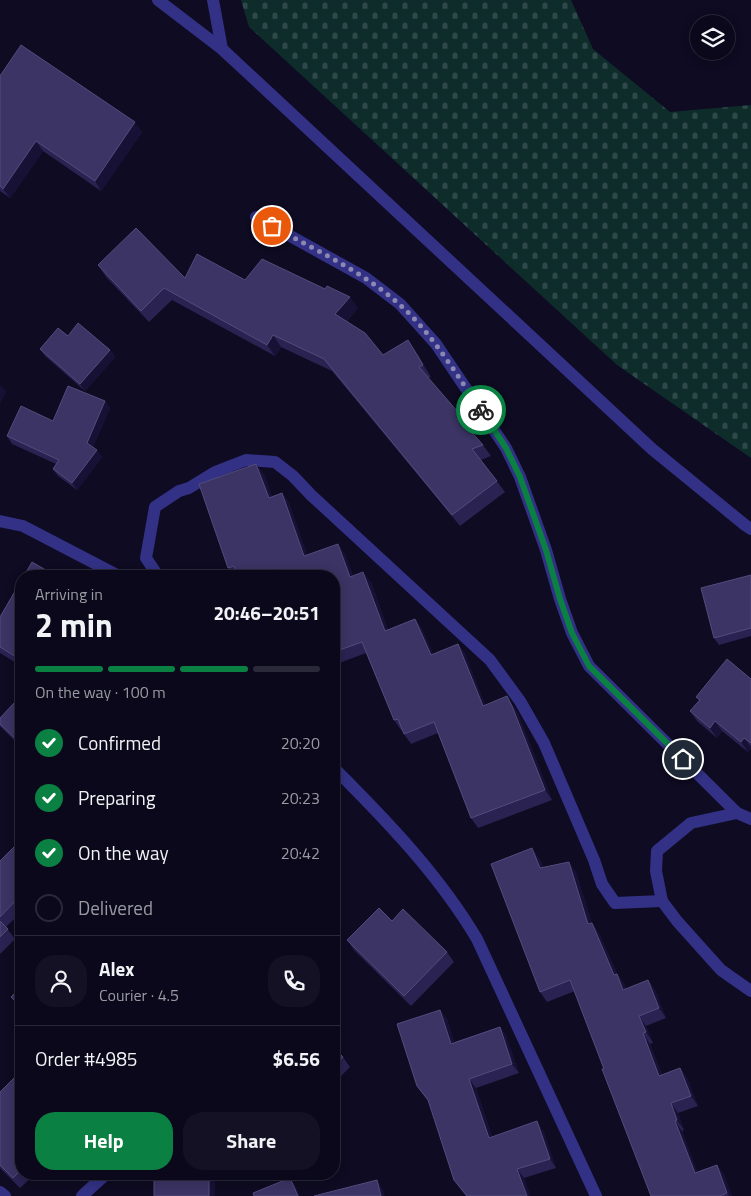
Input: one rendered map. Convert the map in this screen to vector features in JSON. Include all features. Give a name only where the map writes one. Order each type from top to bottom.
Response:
[{"type":"street","points":[[158,0],[222,50],[652,449],[745,526],[751,528]]},
{"type":"street","points":[[213,0],[222,50]]},
{"type":"street","points":[[256,217],[366,278],[400,304],[436,344],[506,448],[520,477],[546,550],[572,633],[589,666],[737,813],[751,820]]},
{"type":"street","points":[[154,570],[146,558],[155,507],[179,491],[188,488],[215,472],[246,460],[275,462],[293,476],[311,495],[490,660],[520,701],[544,742],[594,860],[602,884],[615,903],[662,902]]},
{"type":"street","points":[[0,521],[23,526],[107,570]]},
{"type":"street","points":[[340,774],[415,853],[468,923],[596,1196]]},
{"type":"street","points":[[737,813],[692,823],[657,851],[656,871],[662,902],[677,921],[721,970],[751,991]]},
{"type":"street","points":[[82,1196],[99,1180]]},
{"type":"street","points":[[0,1192],[5,1196]]},
{"type":"green space","points":[[241,0],[571,0],[593,49],[670,112],[751,105],[751,458],[617,365],[249,27]]},
{"type":"building","points":[[21,45],[135,122],[95,181],[36,141],[3,189],[0,186],[0,76]]},
{"type":"building","points":[[136,228],[185,278],[197,254],[245,280],[262,259],[325,289],[327,286],[350,297],[335,314],[365,333],[383,355],[408,340],[423,365],[419,367],[463,418],[461,420],[483,445],[472,449],[497,481],[452,515],[324,359],[273,335],[267,345],[164,288],[141,311],[98,265]]},
{"type":"building","points":[[78,323],[110,350],[80,384],[40,349],[58,328],[68,336]]},
{"type":"building","points":[[68,386],[105,401],[87,443],[97,450],[72,483],[53,469],[59,460],[7,436],[21,406],[53,421]]},
{"type":"building","points":[[256,464],[269,498],[282,493],[304,556],[338,544],[350,577],[363,572],[385,631],[415,619],[431,655],[458,644],[483,706],[507,696],[545,790],[471,818],[434,722],[404,734],[398,719],[394,720],[362,642],[340,650],[340,570],[236,570],[234,566],[228,568],[199,484]]},
{"type":"building","points":[[32,562],[46,570],[27,570]]},
{"type":"building","points":[[751,575],[751,628],[714,638],[701,588]]},
{"type":"building","points":[[15,591],[15,656],[0,647],[0,617]]},
{"type":"building","points":[[727,659],[751,679],[751,743],[744,738],[741,742],[715,721],[710,728],[690,711],[700,700],[696,697]]},
{"type":"building","points":[[15,702],[15,738],[0,724],[0,718]]},
{"type":"building","points":[[15,846],[15,901],[0,917],[0,861]]},
{"type":"building","points":[[532,848],[540,868],[569,862],[588,924],[592,923],[614,975],[617,974],[623,990],[648,980],[659,1008],[639,1016],[646,1032],[643,1033],[659,1076],[680,1068],[691,1096],[671,1103],[677,1120],[675,1121],[695,1173],[717,1165],[727,1193],[720,1196],[651,1196],[570,980],[540,992],[491,864]]},
{"type":"building","points":[[379,908],[392,921],[403,909],[447,952],[404,996],[347,940]]},
{"type":"building","points":[[0,921],[8,929],[0,937]]},
{"type":"building","points":[[15,993],[15,1001],[11,997]]},
{"type":"building","points":[[440,1010],[451,1044],[500,1027],[512,1064],[469,1079],[489,1138],[537,1121],[550,1159],[517,1169],[527,1196],[467,1196],[454,1180],[428,1100],[417,1086],[397,1024]]},
{"type":"building","points":[[15,1077],[15,1176],[13,1178],[0,1165],[0,1092]]},
{"type":"building","points":[[154,1180],[209,1180],[209,1196],[154,1196]]},
{"type":"building","points":[[285,1180],[291,1180],[298,1196],[254,1196],[253,1193]]},
{"type":"building","points":[[377,1180],[381,1196],[314,1196]]},
{"type":"way so far","points":[[272,226],[366,278],[400,304],[436,344],[481,410]]},
{"type":"route","points":[[481,410],[506,448],[520,477],[546,550],[572,633],[589,666],[683,759]]}]
